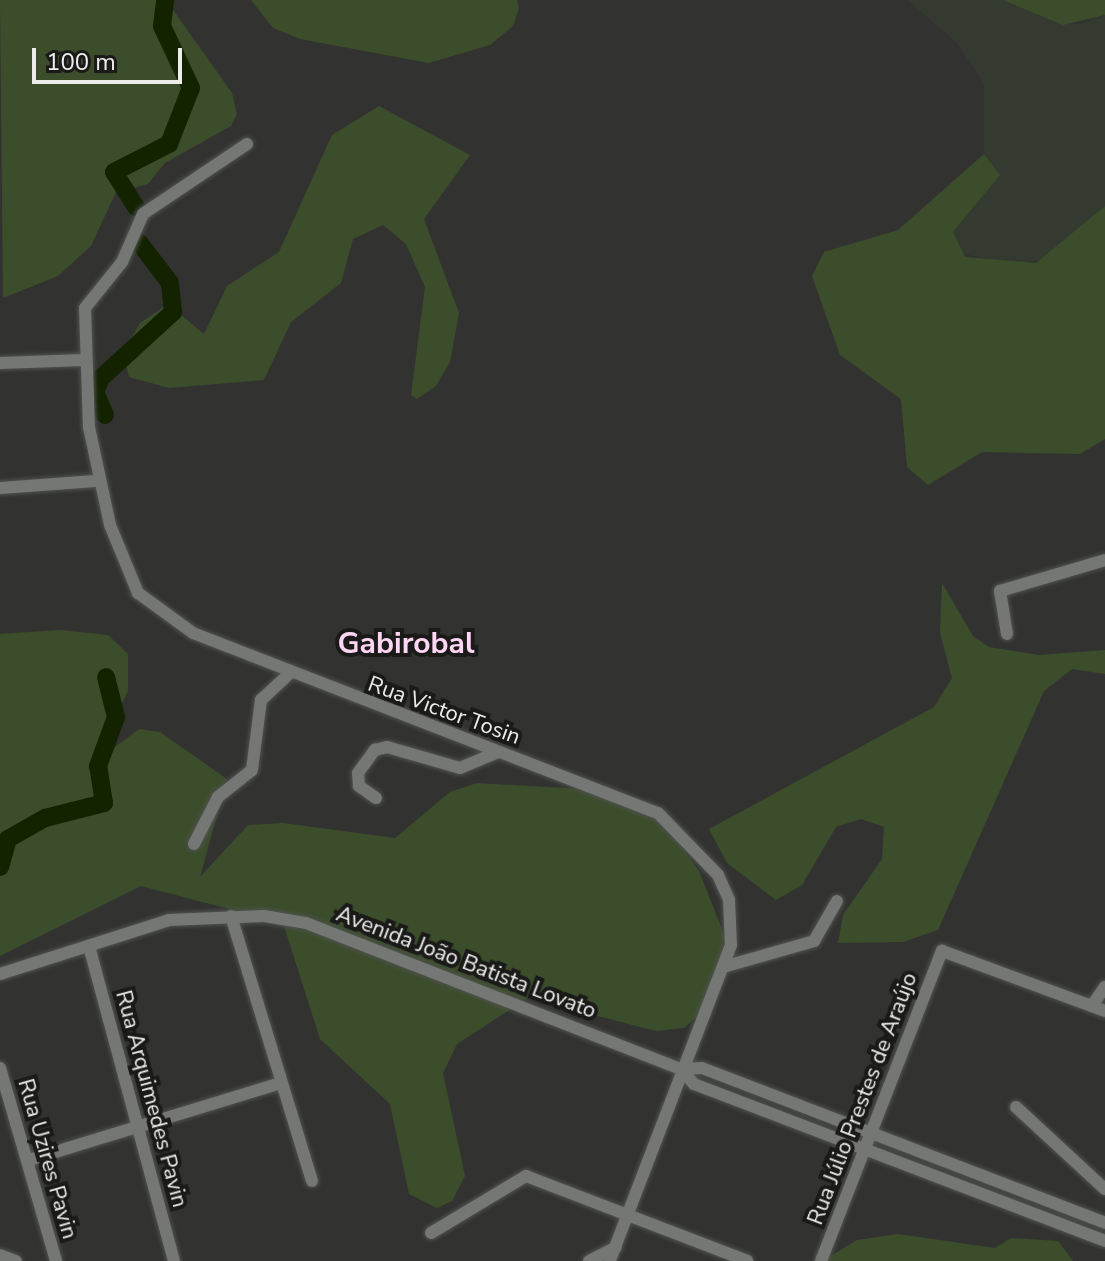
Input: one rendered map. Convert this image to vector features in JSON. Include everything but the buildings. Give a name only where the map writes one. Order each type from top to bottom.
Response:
[{"type":"street","name":"Rua Victor Tosin","points":[[247,144],[143,214],[122,262],[85,308],[83,360],[96,481],[132,581],[150,606],[288,675],[625,798],[685,833],[729,900],[733,925],[723,967],[681,1069],[610,1261]]},
{"type":"street","points":[[0,363],[83,360]]},
{"type":"street","points":[[0,488],[96,481]]},
{"type":"street","points":[[1007,634],[1000,591],[1105,560]]},
{"type":"street","points":[[194,844],[218,797],[252,770],[261,700],[288,675]]},
{"type":"street","points":[[376,798],[359,786],[358,773],[375,750],[387,747],[460,768],[498,752]]},
{"type":"street","points":[[723,967],[814,941],[837,901]]},
{"type":"street","points":[[231,916],[277,1084],[312,1181]]},
{"type":"street","name":"Avenida João Batista Lovato","points":[[0,974],[89,946],[125,929],[231,916],[306,923],[397,953],[681,1069],[702,1068],[871,1134],[1104,1232]]},
{"type":"street","name":"Rua Arquimedes Pavin","points":[[89,946],[174,1261]]},
{"type":"street","name":"Rua Júlio Prestes de Araújo","points":[[821,1261],[942,951],[1099,1008]]},
{"type":"street","points":[[1099,1008],[1105,987]]},
{"type":"street","name":"Rua Uzires Pavin","points":[[0,1068],[56,1261]]},
{"type":"street","name":"Avenida João Batista Lovato","points":[[681,1069],[694,1084],[865,1149],[1104,1232]]},
{"type":"street","points":[[29,1160],[137,1130],[277,1084]]},
{"type":"street","points":[[1016,1107],[1105,1189]]},
{"type":"street","points":[[431,1233],[526,1176],[747,1261]]},
{"type":"street","points":[[589,1261],[616,1247]]},
{"type":"street","points":[[0,1255],[16,1261]]},
{"type":"shaded area","points":[[908,0],[1003,0],[1079,25],[1105,15],[1105,206],[1050,258],[1010,265],[957,252],[953,232],[1000,175],[984,154],[984,84],[957,43]]},
{"type":"green space","points":[[0,0],[166,0],[232,93],[237,114],[231,126],[165,163],[148,184],[116,192],[91,246],[58,276],[3,298]]},
{"type":"green space","points":[[251,0],[517,0],[519,8],[513,26],[490,45],[429,63],[300,39],[273,28]]},
{"type":"green space","points":[[1003,0],[1105,0],[1105,15],[1063,25]]},
{"type":"green space","points":[[379,106],[470,155],[424,219],[459,313],[450,362],[436,386],[417,399],[411,395],[425,287],[406,244],[383,225],[353,239],[341,283],[291,322],[264,380],[169,388],[129,377],[123,352],[140,323],[168,304],[204,334],[227,286],[279,252],[332,135]]},
{"type":"green space","points":[[984,154],[1000,175],[953,232],[965,257],[1036,263],[1105,206],[1105,439],[1080,454],[982,452],[928,485],[907,467],[901,399],[840,355],[812,276],[824,252],[898,230]]},
{"type":"green space","points":[[942,583],[973,636],[989,647],[1039,655],[1105,650],[1105,674],[1072,669],[1044,691],[938,930],[903,942],[838,943],[843,915],[882,859],[884,827],[861,819],[836,827],[802,885],[776,900],[727,863],[709,829],[934,707],[952,678],[940,633]]},
{"type":"green space","points":[[60,630],[108,635],[128,654],[128,691],[90,766],[139,729],[160,732],[227,779],[200,877],[248,825],[283,823],[395,838],[450,792],[477,783],[600,790],[662,819],[699,871],[729,947],[700,1014],[684,1028],[656,1031],[528,998],[457,1044],[443,1073],[465,1176],[452,1201],[437,1208],[409,1194],[390,1104],[320,1039],[283,923],[141,886],[0,956],[0,634]]},
{"type":"green space","points":[[898,1234],[995,1248],[1011,1238],[1058,1241],[1073,1261],[822,1261],[857,1240]]},
{"type":"waterway","points":[[136,207],[114,172],[169,144],[191,88],[162,26],[165,0]]},
{"type":"waterway","points":[[105,415],[95,392],[101,378],[173,312],[170,283],[139,242]]},
{"type":"waterway","points":[[0,867],[8,839],[45,818],[104,803],[98,766],[116,717],[106,677]]},
{"type":"district","name":"Gabirobal","points":[[406,644]]}]
